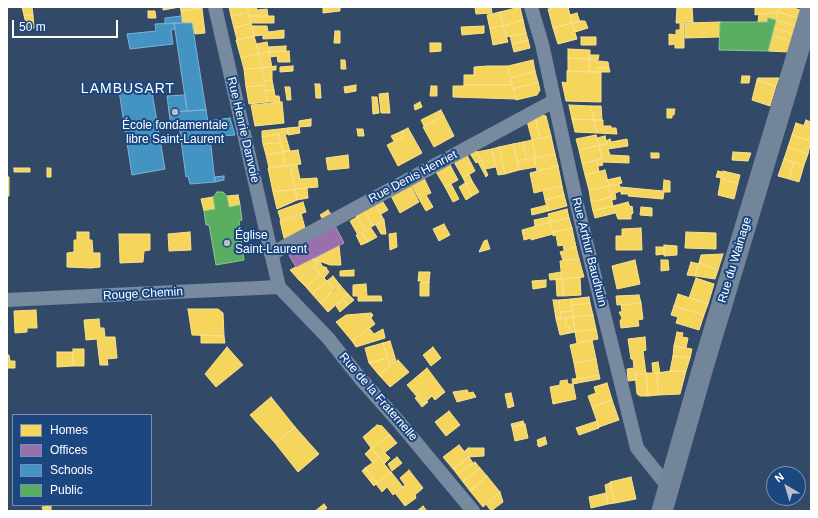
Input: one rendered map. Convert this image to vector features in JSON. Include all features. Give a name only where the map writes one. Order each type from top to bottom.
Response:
[{"type":"main road","name":"Rue du Wainage","points":[[662,511],[705,360],[811,9]]},
{"type":"street","name":"Rue Henrie Danvoie","points":[[215,7],[278,287]]},
{"type":"street","name":"Rue Arthur Baudhuin","points":[[531,7],[636,448],[668,488]]},
{"type":"street","name":"Rue Denis Henriet","points":[[271,254],[554,101]]},
{"type":"street","name":"Rouge Chemin","points":[[7,300],[278,287]]},
{"type":"street","name":"Rue de la Fraternelle","points":[[278,287],[328,338],[359,377],[473,511]]},
{"type":"building: Homes","points":[[22,7],[32,7],[33,15],[24,15]]},
{"type":"building: Homes","points":[[163,7],[180,7],[163,10]]},
{"type":"building: Homes","points":[[180,7],[202,7],[202,8],[181,11]]},
{"type":"building: Homes","points":[[229,7],[247,7],[249,12],[231,16]]},
{"type":"building: Homes","points":[[247,7],[256,7],[257,10],[267,9],[268,16],[249,16]]},
{"type":"building: Homes","points":[[323,7],[340,7],[340,11],[323,13]]},
{"type":"building: Homes","points":[[475,7],[491,7],[492,13],[476,14]]},
{"type":"building: Homes","points":[[520,7],[523,20],[503,26],[500,12]]},
{"type":"building: Homes","points":[[568,7],[572,23],[553,28],[548,9]]},
{"type":"building: Homes","points":[[677,7],[692,7],[693,22],[684,22],[684,48],[675,48],[675,44],[669,45],[669,34],[676,35],[676,30],[680,30],[680,23],[676,23]]},
{"type":"building: Homes","points":[[755,7],[780,7],[778,12],[755,15]]},
{"type":"building: Homes","points":[[780,7],[789,7],[801,10],[798,18],[778,12]]},
{"type":"building: Homes","points":[[202,8],[205,33],[195,34],[192,23],[182,23],[181,11]]},
{"type":"building: Homes","points":[[148,11],[155,11],[156,18],[148,18]]},
{"type":"building: Homes","points":[[500,12],[503,25],[490,29],[487,15]]},
{"type":"building: Homes","points":[[778,12],[798,18],[796,26],[776,20]]},
{"type":"building: Homes","points":[[778,12],[776,20],[768,18],[767,22],[758,22],[759,14]]},
{"type":"building: Homes","points":[[249,13],[251,23],[234,28],[231,16]]},
{"type":"building: Homes","points":[[577,13],[580,22],[572,23],[570,15]]},
{"type":"building: Homes","points":[[24,15],[33,15],[34,28],[27,29]]},
{"type":"building: Homes","points":[[249,16],[274,16],[274,23],[251,23]]},
{"type":"building: Homes","points":[[523,20],[526,33],[506,37],[503,26]]},
{"type":"building: Homes","points":[[776,20],[796,26],[793,34],[773,27]]},
{"type":"building: Homes","points":[[585,21],[588,28],[575,32],[572,23]]},
{"type":"building: Homes","points":[[720,22],[720,37],[685,38],[685,23]]},
{"type":"building: Homes","points":[[251,23],[254,36],[237,40],[234,28]]},
{"type":"building: Homes","points":[[572,23],[577,39],[558,44],[553,28]]},
{"type":"building: Homes","points":[[503,25],[508,42],[493,45],[490,29]]},
{"type":"building: Homes","points":[[252,26],[267,26],[268,32],[284,30],[284,38],[263,39],[263,35],[254,36]]},
{"type":"building: Homes","points":[[484,26],[484,33],[462,35],[461,27]]},
{"type":"building: Homes","points":[[773,27],[793,34],[791,41],[771,35]]},
{"type":"building: Homes","points":[[335,31],[340,31],[340,43],[334,43]]},
{"type":"building: Homes","points":[[526,33],[528,40],[512,44],[510,36]]},
{"type":"building: Homes","points":[[773,35],[791,41],[788,52],[768,51]]},
{"type":"building: Homes","points":[[254,36],[259,53],[241,58],[236,40]]},
{"type":"building: Homes","points":[[581,37],[596,37],[596,45],[581,45]]},
{"type":"building: Homes","points":[[528,40],[530,48],[514,52],[512,44]]},
{"type":"building: Homes","points":[[267,42],[269,52],[259,54],[256,44]]},
{"type":"building: Homes","points":[[430,43],[441,43],[441,51],[430,52]]},
{"type":"building: Homes","points":[[286,46],[286,51],[269,52],[268,47]]},
{"type":"building: Homes","points":[[568,49],[590,50],[590,59],[568,58]]},
{"type":"building: Homes","points":[[289,51],[290,62],[278,62],[277,56],[270,57],[269,52]]},
{"type":"building: Homes","points":[[269,52],[272,67],[262,68],[259,54]]},
{"type":"building: Homes","points":[[259,54],[263,68],[244,69],[241,58]]},
{"type":"building: Homes","points":[[590,55],[599,55],[598,60],[589,60]]},
{"type":"building: Homes","points":[[568,58],[590,59],[589,72],[568,71]]},
{"type":"building: Homes","points":[[341,60],[345,60],[346,69],[341,69]]},
{"type":"building: Homes","points":[[533,60],[535,71],[511,78],[508,66]]},
{"type":"building: Homes","points":[[589,60],[608,62],[609,68],[598,68],[598,72],[589,72]]},
{"type":"building: Homes","points":[[276,66],[276,70],[272,70],[272,80],[264,81],[262,68]]},
{"type":"building: Homes","points":[[293,66],[293,71],[280,72],[280,67]]},
{"type":"building: Homes","points":[[508,66],[512,85],[464,85],[464,75],[474,75],[474,67]]},
{"type":"building: Homes","points":[[263,68],[265,85],[246,87],[244,69]]},
{"type":"building: Homes","points":[[598,68],[609,68],[610,72],[598,72]]},
{"type":"building: Homes","points":[[535,71],[538,82],[513,89],[511,78]]},
{"type":"building: Homes","points":[[567,71],[601,72],[601,102],[566,101],[562,82],[567,83]]},
{"type":"building: Homes","points":[[742,76],[750,76],[749,83],[741,83]]},
{"type":"building: Homes","points":[[758,78],[779,78],[776,86],[757,80]]},
{"type":"building: Homes","points":[[272,80],[274,90],[265,91],[264,81]]},
{"type":"building: Homes","points":[[757,80],[776,86],[770,106],[752,100]]},
{"type":"building: Homes","points":[[538,82],[540,90],[537,95],[516,100],[513,89]]},
{"type":"building: Homes","points":[[315,84],[320,84],[321,98],[316,98]]},
{"type":"building: Homes","points":[[265,85],[267,102],[249,104],[246,87]]},
{"type":"building: Homes","points":[[356,85],[356,91],[345,93],[344,87]]},
{"type":"building: Homes","points":[[512,85],[516,99],[453,97],[453,86]]},
{"type":"building: Homes","points":[[431,86],[437,86],[437,96],[430,96]]},
{"type":"building: Homes","points":[[285,87],[290,87],[291,100],[287,100]]},
{"type":"building: Homes","points":[[274,90],[275,96],[279,96],[280,102],[267,102],[265,91]]},
{"type":"building: Homes","points":[[388,93],[390,113],[381,113],[379,94]]},
{"type":"building: Homes","points":[[372,97],[377,97],[379,113],[373,114]]},
{"type":"building: Homes","points":[[282,102],[284,123],[255,126],[251,105]]},
{"type":"building: Homes","points":[[420,102],[422,107],[415,110],[414,105]]},
{"type":"building: Homes","points":[[569,105],[591,106],[594,120],[572,119]]},
{"type":"building: Homes","points":[[591,106],[601,106],[602,120],[594,120]]},
{"type":"building: Homes","points":[[667,109],[675,109],[672,118],[667,118]]},
{"type":"building: Homes","points":[[441,110],[444,116],[424,126],[421,120]]},
{"type":"building: Homes","points":[[541,114],[546,116],[551,136],[540,138],[535,117]]},
{"type":"building: Homes","points":[[444,116],[454,136],[434,147],[423,127]]},
{"type":"building: Homes","points":[[535,117],[540,138],[532,140],[527,121]]},
{"type":"building: Homes","points":[[311,119],[311,126],[299,127],[299,121]]},
{"type":"building: Homes","points":[[572,119],[594,120],[597,133],[575,132]]},
{"type":"building: Homes","points":[[594,120],[603,120],[603,126],[611,126],[611,128],[616,128],[617,134],[597,133]]},
{"type":"building: Homes","points":[[806,120],[811,122],[811,128],[804,125]]},
{"type":"building: Homes","points":[[796,123],[811,128],[811,141],[792,135]]},
{"type":"building: Homes","points":[[299,127],[300,133],[288,135],[288,128]]},
{"type":"building: Homes","points":[[288,128],[288,134],[285,134],[290,151],[283,152],[279,134],[262,137],[262,131]]},
{"type":"building: Homes","points":[[408,128],[422,153],[398,166],[387,145],[405,136],[402,131]]},
{"type":"building: Homes","points":[[357,129],[363,129],[364,136],[358,136]]},
{"type":"building: Homes","points":[[402,131],[405,136],[394,141],[391,136]]},
{"type":"building: Homes","points":[[279,134],[281,143],[263,144],[262,137]]},
{"type":"building: Homes","points":[[596,135],[599,145],[579,150],[576,139]]},
{"type":"building: Homes","points":[[792,135],[811,141],[808,154],[788,147]]},
{"type":"building: Homes","points":[[551,136],[555,154],[536,158],[532,140]]},
{"type":"building: Homes","points":[[605,136],[607,144],[599,145],[597,138]]},
{"type":"building: Homes","points":[[610,139],[611,142],[627,139],[628,146],[608,149],[610,155],[629,156],[629,163],[602,162],[603,165],[598,166],[597,160],[602,159],[599,145],[607,144],[606,141]]},
{"type":"building: Homes","points":[[532,140],[536,158],[527,160],[523,142]]},
{"type":"building: Homes","points":[[523,142],[527,159],[517,161],[513,144]]},
{"type":"building: Homes","points":[[281,143],[283,152],[266,155],[263,144]]},
{"type":"building: Homes","points":[[513,144],[519,170],[505,174],[499,147]]},
{"type":"building: Homes","points":[[599,145],[602,159],[582,163],[579,150]]},
{"type":"building: Homes","points":[[499,147],[505,174],[498,175],[492,149]]},
{"type":"building: Homes","points":[[788,147],[808,154],[804,165],[784,159]]},
{"type":"building: Homes","points":[[475,148],[481,160],[476,163],[469,152]]},
{"type":"building: Homes","points":[[492,149],[496,167],[485,169],[477,152]]},
{"type":"building: Homes","points":[[298,150],[301,164],[285,166],[283,152]]},
{"type":"building: Homes","points":[[283,152],[285,166],[269,168],[266,155]]},
{"type":"building: Homes","points":[[733,152],[751,153],[748,161],[732,160]]},
{"type":"building: Homes","points":[[466,153],[475,171],[463,178],[453,160]]},
{"type":"building: Homes","points":[[651,153],[659,153],[659,158],[651,158]]},
{"type":"building: Homes","points":[[555,154],[558,166],[537,171],[534,158]]},
{"type":"building: Homes","points":[[348,155],[349,168],[328,170],[326,158]]},
{"type":"building: Homes","points":[[534,158],[536,167],[519,170],[517,161]]},
{"type":"building: Homes","points":[[784,159],[794,162],[789,179],[778,176]]},
{"type":"building: Homes","points":[[481,160],[488,175],[486,177],[478,162]]},
{"type":"building: Homes","points":[[597,160],[599,172],[585,175],[582,163]]},
{"type":"building: Homes","points":[[794,162],[804,165],[799,182],[789,179]]},
{"type":"building: Homes","points":[[449,163],[458,180],[445,187],[435,170]]},
{"type":"building: Homes","points":[[290,165],[295,189],[273,192],[268,168]]},
{"type":"building: Homes","points":[[290,165],[297,165],[300,179],[317,178],[318,187],[295,189]]},
{"type":"building: Homes","points":[[558,166],[562,186],[534,193],[530,173]]},
{"type":"building: Homes","points":[[14,168],[30,168],[30,172],[14,172]]},
{"type":"building: Homes","points":[[47,168],[51,168],[51,177],[47,177]]},
{"type":"building: Homes","points":[[605,170],[609,186],[589,190],[585,175]]},
{"type":"building: Homes","points":[[718,171],[722,172],[721,178],[716,177]]},
{"type":"building: Homes","points":[[723,171],[740,175],[738,183],[721,179]]},
{"type":"building: Homes","points":[[469,174],[472,181],[466,184],[463,178]]},
{"type":"building: Homes","points":[[423,176],[431,193],[426,195],[433,207],[426,211],[410,183]]},
{"type":"building: Homes","points":[[7,177],[9,177],[9,196],[7,196]]},
{"type":"building: Homes","points":[[620,177],[622,183],[609,186],[607,180]]},
{"type":"building: Homes","points":[[721,179],[738,183],[734,199],[718,195]]},
{"type":"building: Homes","points":[[664,180],[670,181],[670,192],[664,192],[663,199],[628,196],[629,194],[621,194],[621,191],[615,193],[616,199],[612,200],[609,186],[619,184],[620,187],[663,191]]},
{"type":"building: Homes","points":[[472,181],[479,192],[472,196],[466,184]]},
{"type":"building: Homes","points":[[409,183],[419,202],[400,213],[390,194]]},
{"type":"building: Homes","points":[[465,183],[472,196],[466,200],[459,187]]},
{"type":"building: Homes","points":[[451,184],[459,199],[453,202],[445,187]]},
{"type":"building: Homes","points":[[562,186],[564,195],[545,200],[543,190]]},
{"type":"building: Homes","points":[[609,186],[611,197],[591,202],[589,190]]},
{"type":"building: Homes","points":[[307,188],[308,198],[297,200],[295,189]]},
{"type":"building: Homes","points":[[295,189],[297,200],[277,209],[273,192]]},
{"type":"building: Homes","points":[[238,195],[240,205],[229,207],[227,196]]},
{"type":"building: Homes","points":[[564,195],[567,206],[548,211],[545,200]]},
{"type":"building: Homes","points":[[213,197],[215,209],[204,211],[201,199]]},
{"type":"building: Homes","points":[[611,197],[613,206],[593,211],[591,202]]},
{"type":"building: Homes","points":[[381,199],[388,210],[381,214],[374,202]]},
{"type":"building: Homes","points":[[303,202],[306,212],[281,221],[278,211]]},
{"type":"building: Homes","points":[[374,202],[384,220],[373,226],[363,209]]},
{"type":"building: Homes","points":[[628,202],[630,207],[632,206],[633,213],[631,215],[631,219],[618,219],[613,206]]},
{"type":"building: Homes","points":[[547,205],[548,211],[532,215],[531,209]]},
{"type":"building: Homes","points":[[613,206],[615,213],[595,218],[593,211]]},
{"type":"building: Homes","points":[[641,207],[652,208],[652,216],[640,215]]},
{"type":"building: Homes","points":[[363,209],[373,226],[365,231],[355,214]]},
{"type":"building: Homes","points":[[567,209],[569,218],[550,222],[548,214]]},
{"type":"building: Homes","points":[[328,210],[332,216],[324,221],[320,215]]},
{"type":"building: Homes","points":[[301,213],[306,232],[288,240],[284,238],[280,221]]},
{"type":"building: Homes","points":[[357,217],[365,231],[371,228],[377,237],[368,242],[362,232],[358,235],[350,221]]},
{"type":"building: Homes","points":[[549,217],[550,222],[535,226],[534,220]]},
{"type":"building: Homes","points":[[569,218],[572,228],[553,232],[550,222]]},
{"type":"building: Homes","points":[[384,220],[386,234],[381,234],[376,225]]},
{"type":"building: Homes","points":[[550,222],[553,234],[531,240],[531,238],[524,240],[522,230]]},
{"type":"building: Homes","points":[[444,224],[450,235],[439,241],[433,229]]},
{"type":"building: Homes","points":[[572,228],[576,247],[564,250],[563,245],[558,246],[556,235],[553,236],[553,232]]},
{"type":"building: Homes","points":[[641,228],[642,250],[616,250],[616,236],[622,236],[622,229]]},
{"type":"building: Homes","points":[[77,232],[89,232],[89,240],[92,240],[93,253],[100,253],[100,267],[67,267],[67,253],[74,252],[74,240],[77,240]]},
{"type":"building: Homes","points":[[190,232],[191,250],[169,251],[168,234]]},
{"type":"building: Homes","points":[[362,232],[368,242],[361,245],[356,235]]},
{"type":"building: Homes","points":[[686,232],[716,233],[716,249],[685,248]]},
{"type":"building: Homes","points":[[396,233],[397,247],[390,250],[389,234]]},
{"type":"building: Homes","points":[[119,234],[150,234],[150,250],[144,251],[143,262],[120,263]]},
{"type":"building: Homes","points":[[487,240],[490,249],[479,252],[484,241]]},
{"type":"building: Homes","points":[[664,245],[677,246],[677,255],[664,256]]},
{"type":"building: Homes","points":[[339,246],[341,265],[330,265],[314,259]]},
{"type":"building: Homes","points":[[576,247],[579,259],[563,260],[560,252]]},
{"type":"building: Homes","points":[[656,247],[664,247],[664,254],[656,255]]},
{"type":"building: Homes","points":[[723,254],[718,270],[699,263],[701,255]]},
{"type":"building: Homes","points":[[313,258],[317,264],[299,280],[290,270]]},
{"type":"building: Homes","points":[[313,259],[320,261],[322,266],[327,268],[320,274],[314,266],[317,264]]},
{"type":"building: Homes","points":[[579,259],[584,277],[562,279],[560,261]]},
{"type":"building: Homes","points":[[635,260],[640,284],[617,289],[612,266]]},
{"type":"building: Homes","points":[[661,260],[668,260],[669,270],[661,271]]},
{"type":"building: Homes","points":[[691,262],[699,264],[695,276],[687,275]]},
{"type":"building: Homes","points":[[699,263],[718,270],[715,279],[695,276]]},
{"type":"building: Homes","points":[[314,266],[320,274],[306,287],[299,280]]},
{"type":"building: Homes","points":[[326,268],[329,272],[324,278],[320,274]]},
{"type":"building: Homes","points":[[354,270],[354,276],[340,276],[340,271]]},
{"type":"building: Homes","points":[[419,272],[430,272],[429,282],[421,283],[421,281],[418,281]]},
{"type":"building: Homes","points":[[561,272],[562,279],[550,280],[549,274]]},
{"type":"building: Homes","points":[[320,274],[327,281],[312,294],[306,287]]},
{"type":"building: Homes","points":[[333,276],[340,285],[334,289],[327,281]]},
{"type":"building: Homes","points":[[580,277],[581,295],[564,296],[562,279]]},
{"type":"building: Homes","points":[[696,278],[714,284],[708,304],[689,298]]},
{"type":"building: Homes","points":[[556,279],[562,279],[564,296],[557,296]]},
{"type":"building: Homes","points":[[546,280],[546,287],[533,289],[532,281]]},
{"type":"building: Homes","points":[[327,281],[334,289],[320,303],[312,294]]},
{"type":"building: Homes","points":[[429,282],[429,296],[420,296],[420,283]]},
{"type":"building: Homes","points":[[366,284],[367,296],[381,296],[382,301],[358,301],[358,296],[353,296],[353,285]]},
{"type":"building: Homes","points":[[340,285],[348,294],[328,312],[320,303]]},
{"type":"building: Homes","points":[[348,294],[354,300],[348,305],[343,299]]},
{"type":"building: Homes","points":[[678,294],[708,304],[704,315],[674,306]]},
{"type":"building: Homes","points":[[639,295],[641,303],[617,305],[616,296]]},
{"type":"building: Homes","points":[[589,297],[590,303],[572,305],[571,299]]},
{"type":"building: Homes","points":[[343,299],[348,305],[340,312],[336,306]]},
{"type":"building: Homes","points":[[571,299],[572,311],[560,312],[559,300]]},
{"type":"building: Homes","points":[[553,300],[559,300],[561,319],[556,319]]},
{"type":"building: Homes","points":[[590,303],[593,315],[573,317],[572,305]]},
{"type":"building: Homes","points":[[641,303],[643,319],[638,320],[639,326],[621,328],[620,321],[622,318],[619,312],[622,312],[621,305]]},
{"type":"building: Homes","points":[[674,306],[704,315],[699,330],[676,323],[678,317],[671,315]]},
{"type":"building: Homes","points":[[188,309],[218,309],[223,313],[224,336],[192,335]]},
{"type":"building: Homes","points":[[36,310],[37,328],[27,328],[27,332],[15,333],[14,311]]},
{"type":"building: Homes","points":[[572,311],[573,317],[561,319],[560,312]]},
{"type":"building: Homes","points":[[371,313],[373,315],[371,318],[375,324],[352,341],[336,322],[346,315]]},
{"type":"building: Homes","points":[[593,315],[596,329],[575,332],[573,317]]},
{"type":"building: Homes","points":[[573,317],[575,332],[570,333],[569,326],[566,327],[565,318]]},
{"type":"building: Homes","points":[[565,318],[566,327],[569,326],[570,333],[560,335],[556,319]]},
{"type":"building: Homes","points":[[99,319],[100,328],[104,328],[105,337],[115,337],[117,358],[107,359],[108,365],[100,365],[97,339],[86,340],[84,320]]},
{"type":"building: Homes","points":[[369,328],[374,334],[383,329],[385,338],[356,347],[352,341]]},
{"type":"building: Homes","points":[[596,329],[598,339],[577,343],[575,332]]},
{"type":"building: Homes","points":[[677,332],[683,333],[682,337],[688,338],[686,348],[674,346]]},
{"type":"building: Homes","points":[[201,335],[224,336],[225,343],[201,343]]},
{"type":"building: Homes","points":[[645,337],[646,350],[643,351],[646,374],[635,374],[636,380],[628,381],[627,369],[634,368],[628,339]]},
{"type":"building: Homes","points":[[592,340],[596,359],[574,363],[570,345]]},
{"type":"building: Homes","points":[[390,341],[396,361],[390,366],[383,343]]},
{"type":"building: Homes","points":[[383,343],[387,358],[369,363],[365,348]]},
{"type":"building: Homes","points":[[674,346],[692,349],[690,358],[673,356]]},
{"type":"building: Homes","points":[[227,347],[243,365],[216,387],[205,374]]},
{"type":"building: Homes","points":[[433,347],[441,358],[431,366],[423,355]]},
{"type":"building: Homes","points":[[73,349],[84,349],[84,366],[73,366]]},
{"type":"building: Homes","points":[[57,352],[73,352],[73,366],[57,367]]},
{"type":"building: Homes","points":[[7,355],[9,355],[10,361],[15,361],[15,368],[7,368]]},
{"type":"building: Homes","points":[[673,356],[690,358],[686,371],[670,371]]},
{"type":"building: Homes","points":[[387,358],[390,366],[379,375],[369,363]]},
{"type":"building: Homes","points":[[596,359],[599,375],[577,379],[574,363]]},
{"type":"building: Homes","points":[[398,360],[409,372],[390,387],[379,375]]},
{"type":"building: Homes","points":[[658,362],[660,373],[653,373],[652,363]]},
{"type":"building: Homes","points":[[427,368],[445,392],[435,400],[432,396],[423,404],[407,385]]},
{"type":"building: Homes","points":[[686,371],[680,394],[658,395],[657,373]]},
{"type":"building: Homes","points":[[646,373],[657,373],[658,395],[648,396]]},
{"type":"building: Homes","points":[[646,373],[648,396],[640,396],[637,394],[635,374]]},
{"type":"building: Homes","points":[[599,375],[600,379],[583,382],[582,378]]},
{"type":"building: Homes","points":[[582,378],[583,382],[573,384],[572,379]]},
{"type":"building: Homes","points":[[567,380],[568,384],[573,384],[576,399],[553,404],[550,387],[560,385],[560,381]]},
{"type":"building: Homes","points":[[607,383],[612,400],[592,407],[588,396],[596,393],[594,387]]},
{"type":"building: Homes","points":[[467,390],[469,393],[473,392],[476,397],[457,402],[453,392]]},
{"type":"building: Homes","points":[[511,393],[514,406],[508,408],[505,394]]},
{"type":"building: Homes","points":[[417,396],[423,404],[427,401],[428,402],[422,407],[415,398]]},
{"type":"building: Homes","points":[[271,397],[295,427],[275,443],[250,415]]},
{"type":"building: Homes","points":[[612,400],[619,420],[599,427],[592,407]]},
{"type":"building: Homes","points":[[449,411],[460,425],[446,436],[435,422]]},
{"type":"building: Homes","points":[[523,421],[524,424],[512,427],[511,424]]},
{"type":"building: Homes","points":[[597,421],[599,428],[579,435],[576,428]]},
{"type":"building: Homes","points":[[525,424],[528,438],[515,441],[512,427]]},
{"type":"building: Homes","points":[[377,425],[382,426],[390,435],[371,448],[363,437]]},
{"type":"building: Homes","points":[[295,427],[319,454],[298,472],[275,443]]},
{"type":"building: Homes","points":[[390,435],[397,443],[379,457],[371,448]]},
{"type":"building: Homes","points":[[545,437],[546,441],[538,443],[537,440]]},
{"type":"building: Homes","points":[[546,441],[547,444],[539,447],[537,444]]},
{"type":"building: Homes","points":[[459,445],[469,457],[453,469],[443,457]]},
{"type":"building: Homes","points":[[371,448],[379,457],[373,463],[365,454]]},
{"type":"building: Homes","points":[[468,448],[484,448],[484,456],[468,457],[464,452]]},
{"type":"building: Homes","points":[[385,453],[390,458],[384,464],[379,458]]},
{"type":"building: Homes","points":[[397,457],[402,463],[392,471],[388,464]]},
{"type":"building: Homes","points":[[469,457],[473,463],[457,474],[453,469]]},
{"type":"building: Homes","points":[[379,458],[391,472],[377,483],[365,468]]},
{"type":"building: Homes","points":[[475,462],[480,468],[463,482],[457,474]]},
{"type":"building: Homes","points":[[365,468],[377,483],[374,486],[362,471]]},
{"type":"building: Homes","points":[[480,468],[487,476],[470,491],[463,482]]},
{"type":"building: Homes","points":[[409,470],[423,488],[415,495],[416,498],[405,506],[395,493],[405,485],[400,478]]},
{"type":"building: Homes","points":[[391,472],[403,487],[393,495],[387,487],[382,492],[376,484]]},
{"type":"building: Homes","points":[[487,476],[500,492],[483,507],[470,491]]},
{"type":"building: Homes","points":[[631,477],[636,499],[615,503],[610,482]]},
{"type":"building: Homes","points":[[610,483],[615,503],[608,504],[605,485]]},
{"type":"building: Homes","points":[[500,492],[503,502],[491,511],[486,504]]},
{"type":"building: Homes","points":[[606,493],[608,504],[591,508],[589,497]]},
{"type":"building: Homes","points":[[324,504],[327,508],[323,511],[315,511]]},
{"type":"building: Homes","points":[[51,506],[51,511],[43,511],[42,507]]},
{"type":"building: Homes","points":[[423,506],[427,511],[417,511]]},
{"type":"building: Offices","points":[[334,224],[344,243],[296,267],[286,250]]},
{"type":"building: Schools","points":[[181,16],[182,23],[165,24],[165,18]]},
{"type":"building: Schools","points":[[174,23],[192,23],[206,110],[187,111]]},
{"type":"building: Schools","points":[[174,23],[175,29],[171,30],[173,44],[130,49],[127,34],[156,31],[155,24]]},
{"type":"building: Schools","points":[[151,86],[165,169],[132,175],[119,91]]},
{"type":"building: Schools","points":[[185,95],[187,111],[169,112],[167,96]]},
{"type":"building: Schools","points":[[206,110],[208,122],[171,126],[169,112]]},
{"type":"building: Schools","points":[[230,118],[235,135],[210,137],[215,182],[190,184],[188,176],[186,177],[179,125]]},
{"type":"building: Schools","points":[[224,176],[224,180],[215,182],[215,177]]},
{"type":"building: Public","points":[[768,18],[776,20],[768,51],[719,50],[720,22],[767,22]]},
{"type":"building: Public","name":"Église Saint-Laurent","points":[[217,192],[223,192],[227,196],[229,207],[240,205],[242,220],[239,221],[244,260],[216,265],[209,225],[206,225],[204,211],[215,209],[213,197]]},
{"type":"place","name":"École fondamentale libre Saint-Laurent","points":[[175,112]]},
{"type":"place","name":"Église Saint-Laurent","points":[[227,243]]},
{"type":"district","name":"LAMBUSART","points":[[128,89]]}]
